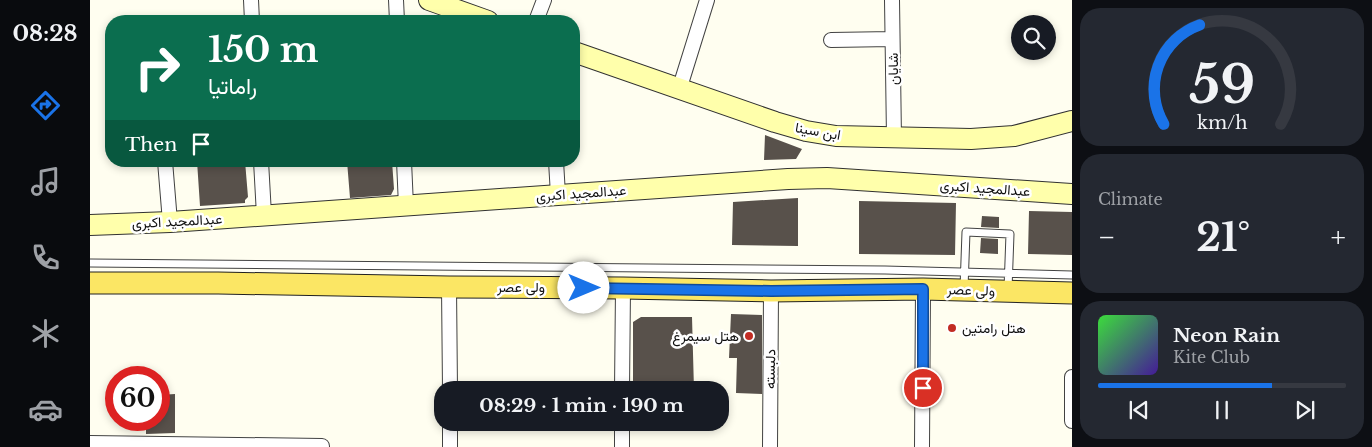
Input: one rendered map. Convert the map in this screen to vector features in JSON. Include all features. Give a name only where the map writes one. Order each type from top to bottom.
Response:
[{"type":"main road","name":"ولی عصر","points":[[90,283],[218,283],[771,291],[923,289],[964,281],[1008,282],[1072,294]]},
{"type":"street","points":[[251,0],[252,15]]},
{"type":"street","points":[[396,0],[397,15]]},
{"type":"street","points":[[429,0],[471,15]]},
{"type":"street","points":[[538,15],[544,0]]},
{"type":"street","points":[[679,90],[707,0]]},
{"type":"street","name":"شایان","points":[[892,0],[894,138]]},
{"type":"street","points":[[831,40],[892,39]]},
{"type":"street","name":"ابن سینا","points":[[580,54],[679,90],[806,131],[836,136],[971,139],[1014,136],[1072,121]]},
{"type":"street","points":[[166,167],[170,222]]},
{"type":"street","points":[[261,167],[264,215]]},
{"type":"street","points":[[404,167],[406,206]]},
{"type":"street","points":[[556,167],[558,195]]},
{"type":"street","name":"عبدالمجید اکبری","points":[[90,225],[170,222],[788,179],[827,178],[1072,194]]},
{"type":"street","points":[[449,287],[450,381]]},
{"type":"street","points":[[622,381],[623,288]]},
{"type":"street","points":[[922,447],[923,289]]},
{"type":"street","name":"دلبسته","points":[[770,447],[771,291]]},
{"type":"street","points":[[1072,377],[1072,420]]},
{"type":"street","points":[[450,431],[450,447]]},
{"type":"street","points":[[622,431],[622,447]]},
{"type":"street","points":[[90,443],[322,446]]},
{"type":"lane","points":[[90,263],[964,281],[966,232],[1010,234],[1008,282],[1072,275]]},
{"type":"building","points":[[765,135],[802,149],[796,159],[764,160]]},
{"type":"building","points":[[197,167],[246,167],[248,197],[245,203],[200,206]]},
{"type":"building","points":[[347,167],[392,167],[394,189],[391,195],[350,198]]},
{"type":"building","points":[[798,198],[798,246],[732,245],[733,202]]},
{"type":"building","points":[[859,201],[956,203],[955,255],[859,254]]},
{"type":"building","points":[[1029,211],[1072,212],[1072,255],[1028,254]]},
{"type":"building","points":[[982,216],[999,217],[999,228],[981,227]]},
{"type":"building","points":[[981,238],[998,239],[998,254],[980,253]]},
{"type":"building","name":"هتل سیمرغ","points":[[731,314],[762,315],[762,394],[736,393],[737,358],[729,358]]},
{"type":"building","points":[[641,317],[692,317],[694,381],[633,381],[633,322]]},
{"type":"building","points":[[170,394],[175,394],[175,433],[146,434],[146,431],[170,431]]},
{"type":"place","name":"هتل رامتین","points":[[952,328]]},
{"type":"place","name":"هتل سیمرغ","points":[[749,336]]},
{"type":"route","points":[[584,288],[771,291],[923,289],[923,388]]}]
